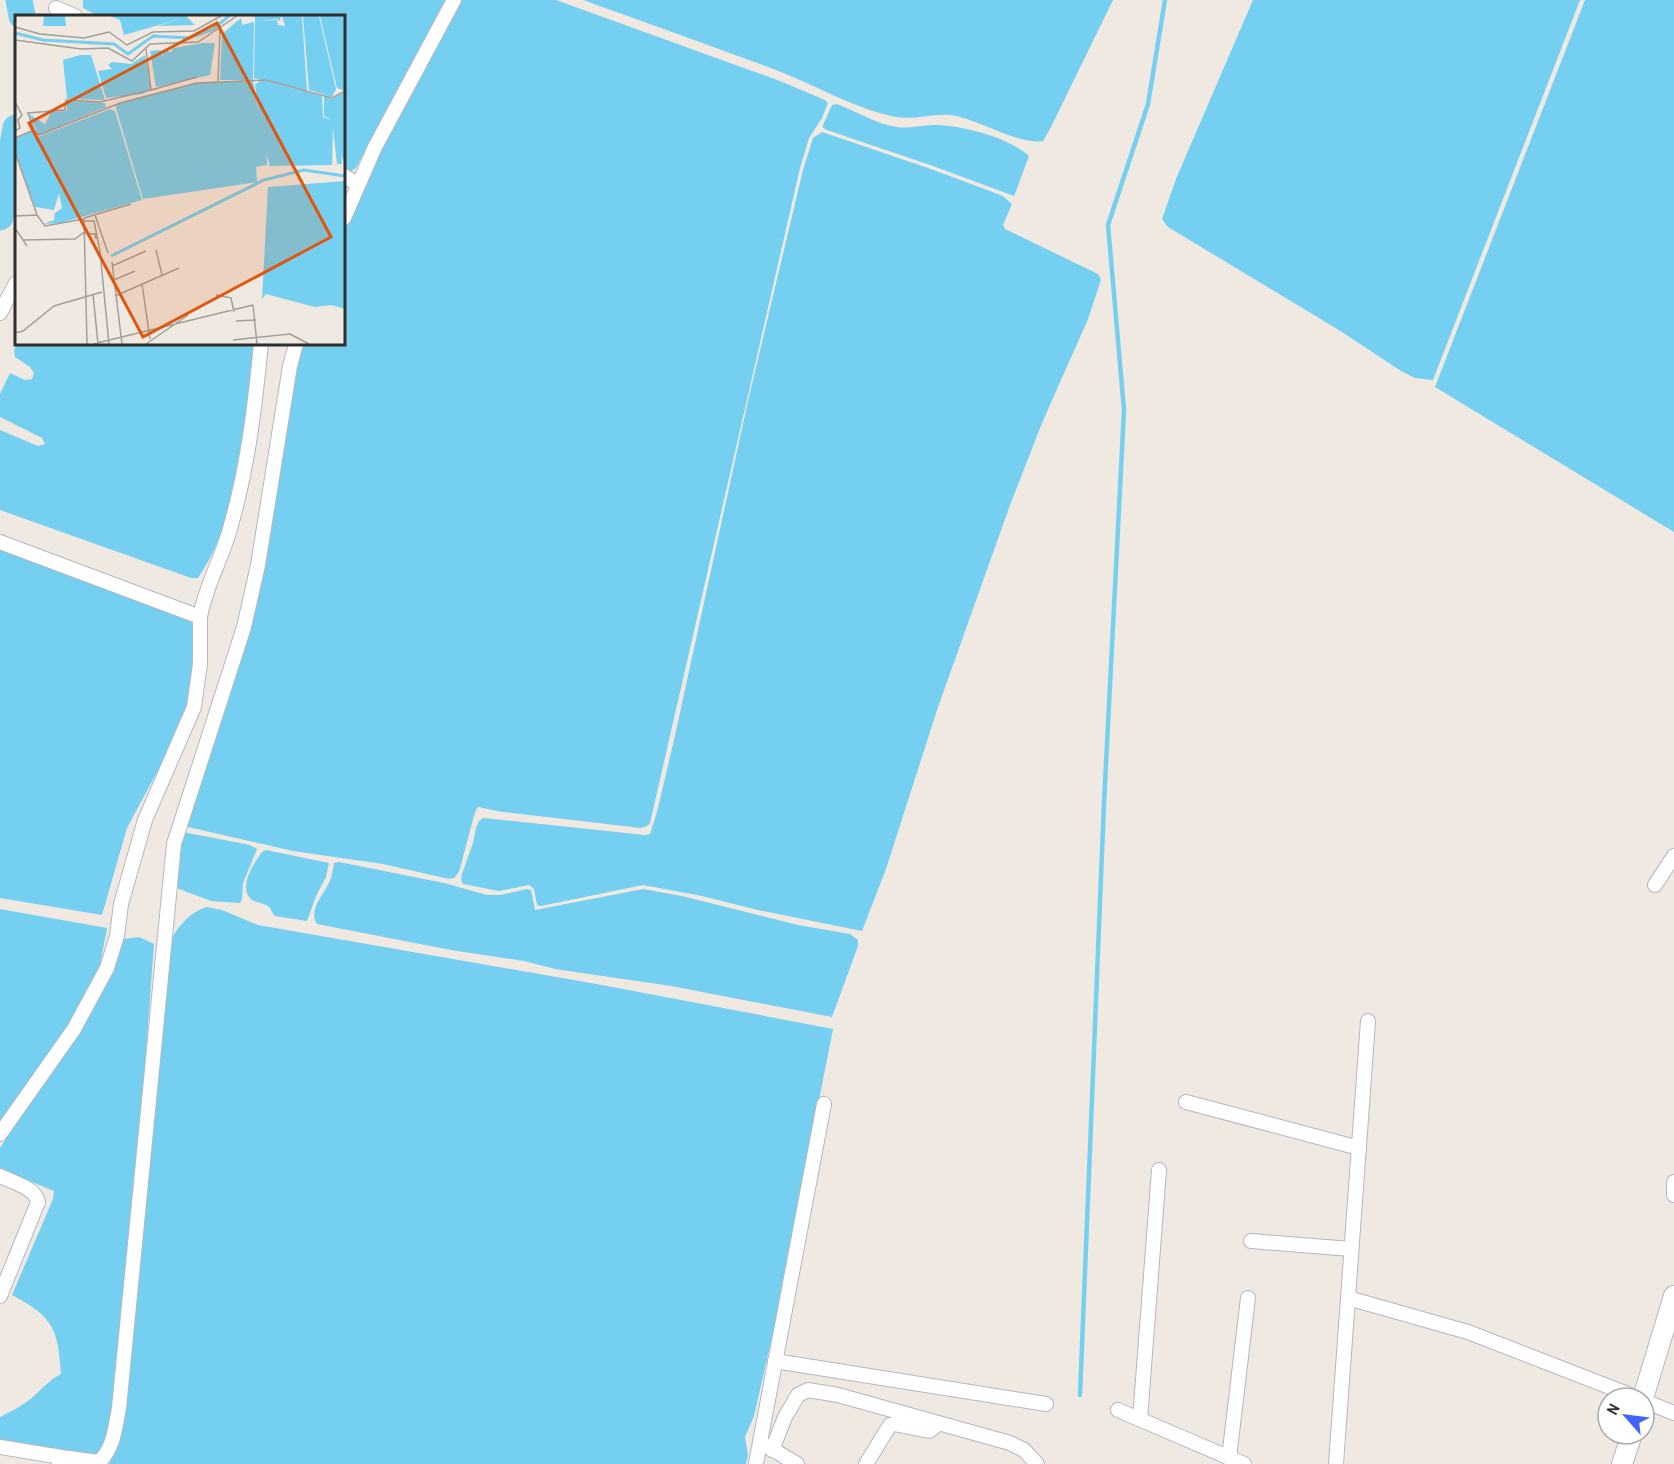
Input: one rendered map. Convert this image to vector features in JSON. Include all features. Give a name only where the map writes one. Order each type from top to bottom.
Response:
[{"type":"main road","points":[[1647,1386],[1674,1296]]},
{"type":"main road","points":[[1622,1464],[1628,1446]]},
{"type":"street","points":[[345,216],[375,147],[453,0]]},
{"type":"street","points":[[56,8],[73,15]]},
{"type":"street","points":[[345,177],[358,184]]},
{"type":"street","points":[[0,313],[15,285]]},
{"type":"street","points":[[0,1134],[74,1029],[107,968],[117,936],[121,904],[145,820],[194,707],[200,664],[200,617],[204,597],[231,528],[241,488],[250,440],[261,345]]},
{"type":"street","points":[[0,1447],[60,1460],[99,1462],[112,1444],[118,1408],[174,844],[244,627],[258,566],[290,366],[296,345]]},
{"type":"street","points":[[0,542],[200,617]]},
{"type":"street","points":[[1655,885],[1674,856]]},
{"type":"street","points":[[1336,1464],[1368,1021]]},
{"type":"street","points":[[1186,1102],[1359,1149]]},
{"type":"street","points":[[766,1446],[775,1361],[824,1104]]},
{"type":"street","points":[[1140,1419],[1159,1170]]},
{"type":"street","points":[[0,1176],[33,1192],[38,1202],[0,1296]]},
{"type":"street","points":[[1674,1182],[1674,1195]]},
{"type":"street","points":[[1251,1241],[1352,1249]]},
{"type":"street","points":[[1229,1458],[1248,1298]]},
{"type":"street","points":[[1348,1298],[1468,1332],[1607,1386]]},
{"type":"street","points":[[775,1361],[1046,1404]]},
{"type":"street","points":[[756,1464],[798,1395],[808,1390],[838,1395],[1010,1443],[1024,1450],[1037,1464]]},
{"type":"street","points":[[1656,1405],[1674,1413]]},
{"type":"street","points":[[1118,1410],[1244,1464]]},
{"type":"street","points":[[866,1464],[890,1425],[929,1431],[938,1424]]},
{"type":"street","points":[[766,1446],[797,1464]]},
{"type":"water","points":[[83,0],[445,0],[356,168],[351,171],[345,171],[345,15],[96,15],[83,8]]},
{"type":"water","points":[[456,0],[556,0],[780,81],[828,103],[822,118],[809,138],[800,168],[650,823],[647,826],[641,828],[478,807],[459,872],[454,878],[449,879],[383,864],[293,851],[188,827],[185,824],[232,667],[294,345],[345,345],[345,215]]},
{"type":"water","points":[[583,0],[1113,0],[1050,129],[1043,141],[1033,141],[1010,136],[962,117],[937,115],[903,118],[881,113],[781,72]]},
{"type":"water","points":[[1253,0],[1580,0],[1433,380],[1415,378],[1401,371],[1342,332],[1168,227],[1162,219],[1176,179]]},
{"type":"water","points":[[1585,0],[1674,0],[1674,532],[1435,387]]},
{"type":"water","points":[[837,104],[889,125],[957,127],[984,133],[1009,143],[1029,156],[1014,196],[823,128],[832,105]]},
{"type":"water","points":[[822,132],[1003,196],[1012,204],[1003,225],[1005,229],[1098,274],[1101,280],[1088,319],[1042,423],[1010,505],[937,710],[886,869],[862,931],[643,885],[541,906],[537,905],[534,889],[529,885],[499,891],[463,884],[462,874],[476,828],[483,818],[650,834],[674,740],[748,401],[803,170],[813,138]]},
{"type":"water","points":[[16,345],[254,345],[240,465],[225,523],[198,578],[191,578],[0,510],[0,430],[38,446],[45,444],[42,438],[0,417],[0,394],[10,373],[25,380],[32,379],[34,373],[30,367],[15,357],[14,350]]},
{"type":"water","points":[[0,545],[192,615],[195,681],[177,735],[127,828],[102,915],[0,898]]},
{"type":"water","points":[[183,832],[250,845],[257,849],[243,883],[240,903],[211,901],[174,887],[173,879]]},
{"type":"water","points":[[266,850],[329,863],[326,877],[307,921],[275,916],[268,906],[252,900],[248,895],[246,882],[248,876],[262,852]]},
{"type":"water","points":[[339,862],[444,883],[487,895],[500,895],[527,889],[531,890],[535,910],[643,889],[682,896],[798,925],[850,934],[858,940],[858,946],[832,1017],[671,986],[555,969],[524,961],[451,950],[317,924],[315,908],[329,883],[334,863]]},
{"type":"water","points":[[207,907],[222,910],[258,925],[602,985],[833,1029],[773,1333],[754,1416],[745,1437],[748,1455],[746,1464],[109,1464],[113,1457],[132,1336],[167,946],[188,917]]},
{"type":"water","points":[[0,909],[107,928],[97,981],[0,1133]]},
{"type":"water","points":[[139,937],[154,944],[127,1311],[105,1449],[100,1455],[0,1444],[0,1417],[26,1402],[61,1374],[58,1345],[51,1326],[37,1310],[12,1295],[53,1199],[54,1191],[0,1169],[0,1148],[98,998],[114,963],[116,950],[124,939]]},
{"type":"waterway","points":[[19,0],[22,15]]},
{"type":"waterway","points":[[1080,1395],[1104,803],[1124,410],[1108,225],[1148,104],[1165,0]]},
{"type":"waterway","points":[[0,217],[15,134]]}]
